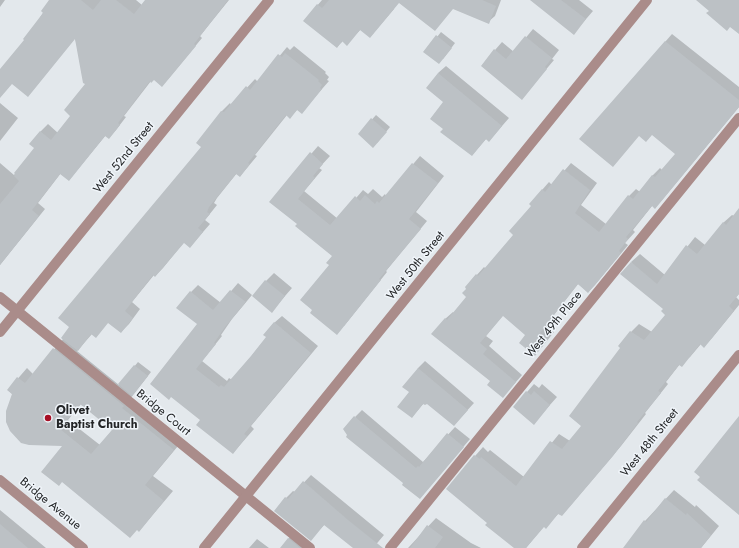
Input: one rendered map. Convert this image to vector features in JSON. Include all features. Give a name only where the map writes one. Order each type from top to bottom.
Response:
[{"type":"street","name":"West 52nd Street","points":[[0,332],[269,0]]},
{"type":"street","name":"West 50th Street","points":[[204,548],[647,0]]},
{"type":"street","name":"West 49th Place","points":[[390,548],[739,118]]},
{"type":"street","name":"Bridge Court","points":[[0,297],[310,548]]},
{"type":"street","name":"West 48th Street","points":[[582,548],[739,355]]},
{"type":"street","name":"Bridge Avenue","points":[[0,480],[83,548]]},
{"type":"building","points":[[49,0],[81,0],[93,10],[101,0],[116,0],[134,14],[145,0],[228,0],[194,44],[196,46],[162,87],[154,80],[151,83],[150,81],[118,123],[120,125],[109,139],[105,136],[69,181],[60,174],[32,210],[39,216],[0,265],[0,204],[19,181],[14,176],[14,173],[34,148],[29,144],[40,131],[51,140],[70,116],[64,110],[85,84],[83,83],[75,39],[28,97],[12,84],[0,98],[0,69],[24,40],[23,39],[43,13],[41,11]]},
{"type":"building","points":[[329,0],[482,0],[496,6],[489,24],[453,9],[435,31],[399,3],[370,38],[360,30],[347,46],[342,41],[337,48],[303,21],[317,4],[322,8]]},
{"type":"building","points":[[530,0],[561,0],[586,19],[574,35]]},
{"type":"building","points":[[696,0],[739,0],[739,34],[730,27],[727,31],[706,13],[709,11]]},
{"type":"building","points":[[436,35],[452,48],[439,64],[423,52]]},
{"type":"building","points":[[525,36],[552,58],[545,67],[547,69],[522,100],[481,66],[494,49],[506,59]]},
{"type":"building","points":[[665,41],[739,100],[739,107],[655,209],[652,206],[626,237],[628,239],[619,251],[621,253],[588,293],[578,284],[540,333],[548,339],[535,356],[519,343],[525,335],[503,316],[480,343],[487,349],[483,354],[516,382],[503,398],[487,385],[490,381],[431,334],[445,318],[447,320],[466,297],[462,293],[466,289],[465,287],[476,274],[478,276],[513,235],[509,231],[531,206],[529,204],[542,189],[545,192],[563,169],[590,190],[575,213],[599,232],[628,195],[633,199],[652,175],[655,177],[675,154],[652,135],[646,142],[639,136],[613,167],[579,139]]},
{"type":"building","points":[[285,53],[319,80],[318,81],[322,85],[320,88],[322,89],[302,114],[297,110],[290,119],[286,115],[248,163],[250,164],[240,177],[236,174],[209,207],[207,212],[210,214],[198,228],[203,232],[190,248],[184,243],[155,277],[153,275],[125,311],[133,318],[121,333],[108,323],[96,338],[91,334],[78,351],[61,338],[69,327],[58,318],[201,147],[196,143],[221,111],[224,112],[246,86],[250,90],[278,54],[282,57]]},
{"type":"building","points":[[438,73],[502,126],[489,142],[486,139],[472,156],[440,132],[443,129],[430,119],[443,102],[426,88]]},
{"type":"building","points":[[371,118],[387,132],[373,148],[358,134]]},
{"type":"building","points":[[310,152],[323,164],[313,176],[315,178],[298,199],[330,225],[355,196],[360,201],[365,195],[375,204],[377,201],[379,203],[412,163],[438,183],[409,219],[421,229],[379,279],[381,280],[337,335],[310,313],[312,310],[300,300],[329,265],[326,263],[332,256],[295,226],[297,224],[269,202]]},
{"type":"building","points":[[739,208],[739,294],[729,306],[734,311],[704,348],[700,344],[682,367],[679,365],[658,391],[661,393],[637,422],[638,423],[613,456],[562,516],[558,514],[546,529],[544,527],[526,548],[514,548],[485,525],[487,523],[446,489],[474,455],[480,459],[481,457],[516,486],[550,441],[562,449],[581,426],[569,416],[620,348],[618,346],[630,331],[644,340],[665,315],[661,311],[663,309],[620,274],[631,262],[657,284],[686,245],[697,254],[723,222],[726,225]]},
{"type":"building","points":[[265,280],[285,296],[272,313],[252,296]]},
{"type":"building","points":[[230,290],[246,302],[225,327],[214,343],[216,344],[196,369],[219,387],[221,385],[224,387],[251,356],[266,337],[263,335],[274,322],[311,353],[244,434],[247,436],[233,454],[196,425],[200,420],[171,397],[169,400],[150,384],[197,324],[176,308],[190,291],[213,310]]},
{"type":"building","points":[[53,348],[124,406],[122,408],[174,450],[145,485],[164,501],[139,532],[137,530],[130,538],[62,482],[59,486],[41,472],[62,446],[29,445],[21,443],[10,431],[6,422],[6,411],[12,394],[7,390],[17,377],[25,383]],"holes":[[[80,404],[112,430],[91,454],[60,429]]]},
{"type":"building","points":[[134,365],[148,376],[132,396],[118,384]]},
{"type":"building","points":[[418,368],[468,410],[454,426],[427,404],[423,404],[412,418],[397,407],[409,392],[402,387]]},
{"type":"building","points":[[526,391],[531,395],[534,391],[550,405],[534,425],[513,407]]},
{"type":"building","points":[[354,416],[416,468],[418,466],[419,467],[447,433],[464,447],[420,499],[402,485],[403,483],[346,437],[347,435],[343,429]]},
{"type":"building","points":[[739,416],[739,515],[697,480],[700,477],[694,472]]},
{"type":"building","points":[[303,481],[383,548],[353,548],[324,525],[311,541],[274,511],[285,497],[288,499]]},
{"type":"building","points":[[665,498],[686,515],[687,513],[711,535],[701,548],[623,548],[644,520],[646,522]]},
{"type":"building","points":[[0,524],[28,548],[0,548]]},
{"type":"building","points":[[427,525],[443,537],[435,548],[410,548]]},
{"type":"building","points":[[288,538],[300,548],[280,548]]},
{"type":"place","name":"Olivet Baptist Church","points":[[48,418]]}]
